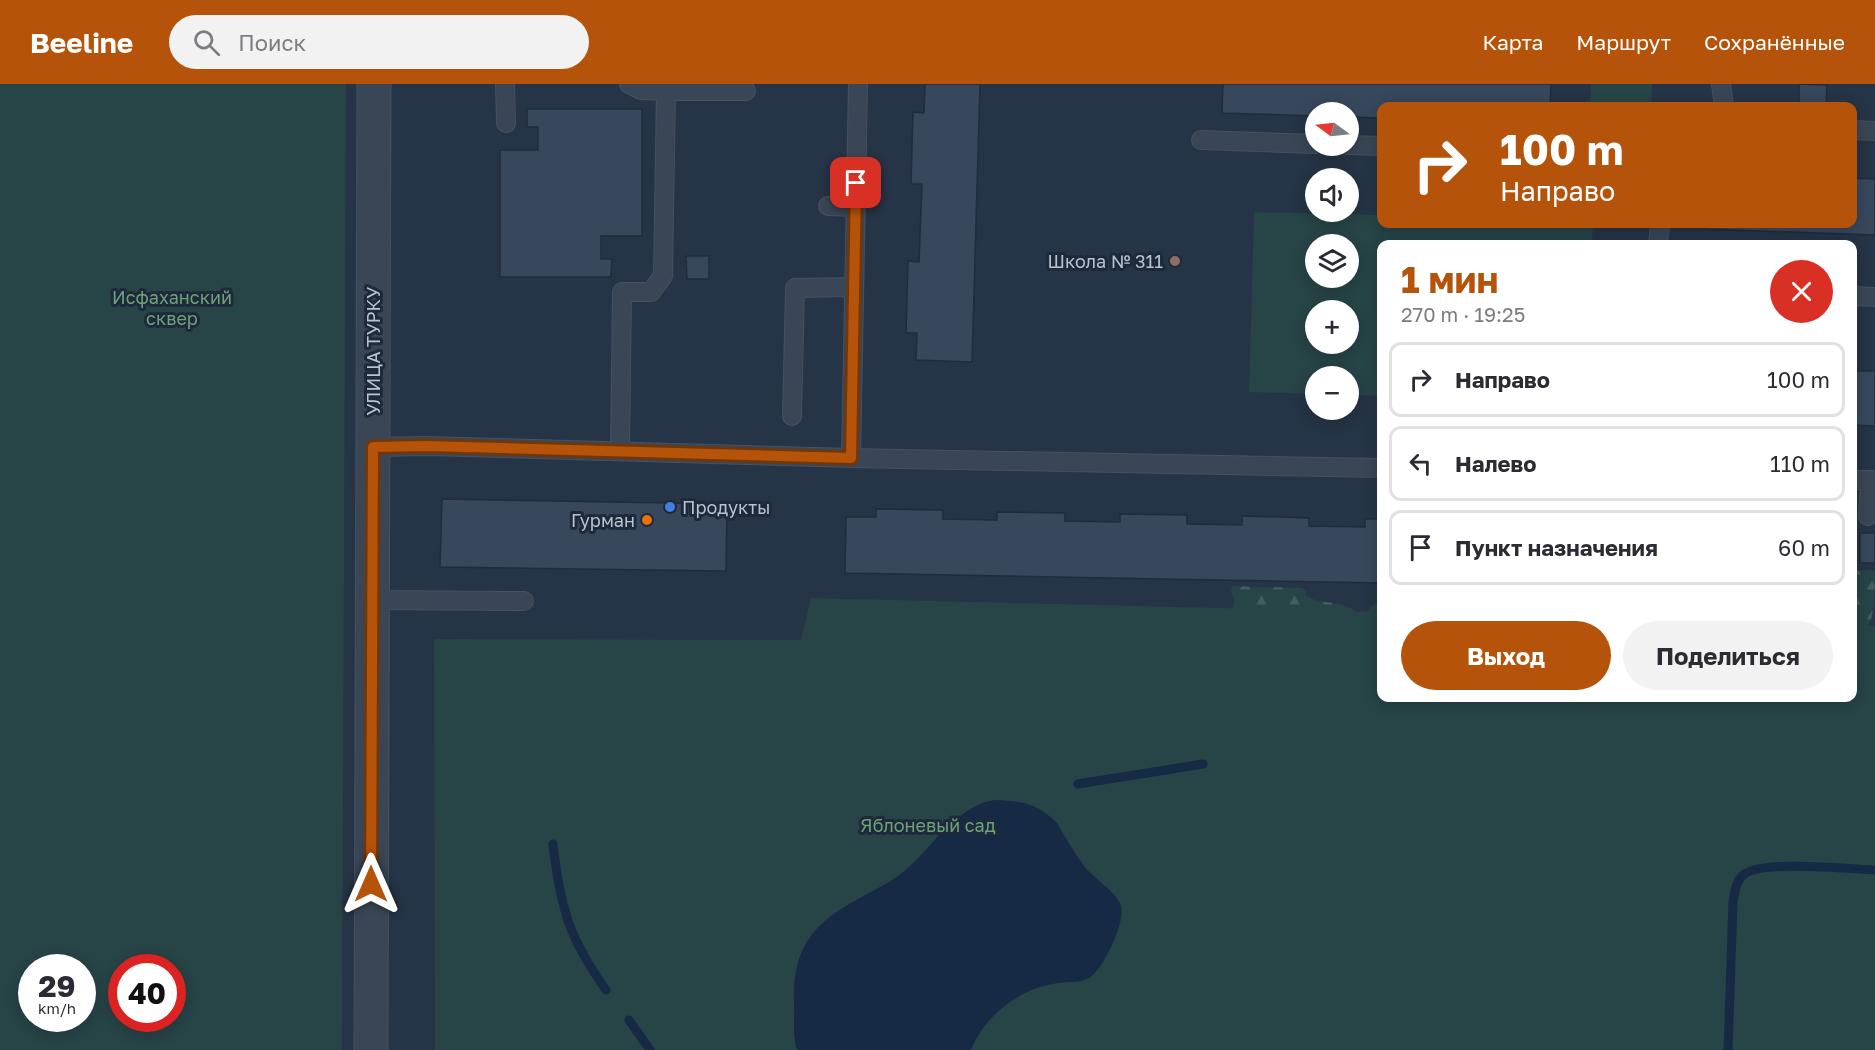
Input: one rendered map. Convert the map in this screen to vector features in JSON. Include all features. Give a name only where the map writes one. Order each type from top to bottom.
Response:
[{"type":"street","name":"УЛИЦА ТУРКУ","points":[[371,1050],[374,84]]},
{"type":"lane","points":[[505,84],[506,123]]},
{"type":"lane","points":[[628,84],[641,90],[746,91]]},
{"type":"lane","points":[[851,458],[858,84]]},
{"type":"lane","points":[[1721,84],[1723,102]]},
{"type":"lane","points":[[620,452],[622,292],[651,292],[663,276],[666,91]]},
{"type":"lane","points":[[1857,130],[1875,131]]},
{"type":"lane","points":[[1201,140],[1305,144]]},
{"type":"lane","points":[[1359,145],[1377,146]]},
{"type":"lane","points":[[828,206],[855,207]]},
{"type":"lane","points":[[792,416],[795,288],[854,287]]},
{"type":"lane","points":[[1857,296],[1875,297]]},
{"type":"lane","points":[[373,447],[427,446],[851,458],[1377,468]]},
{"type":"lane","points":[[1865,516],[1866,480]]},
{"type":"lane","points":[[372,600],[524,601]]},
{"type":"green space","name":"Исфаханский сквер","points":[[0,84],[346,84],[342,1050],[0,1050]]},
{"type":"green space","points":[[1591,84],[1652,84],[1651,102],[1590,102]]},
{"type":"green space","points":[[1254,212],[1305,213],[1305,222],[1359,222],[1359,214],[1377,215],[1377,228],[1593,228],[1592,240],[1377,240],[1377,396],[1359,395],[1359,366],[1305,366],[1305,394],[1249,392]]},
{"type":"green space","points":[[1857,570],[1875,571],[1872,617],[1867,626],[1857,626]]},
{"type":"green space","points":[[1233,586],[1302,588],[1306,591],[1306,596],[1343,605],[1356,612],[1362,619],[1377,603],[1377,695],[1231,610],[1235,602],[1231,591]]},
{"type":"green space","name":"Яблоневый сад","points":[[811,598],[1377,612],[1377,702],[1857,702],[1857,625],[1875,626],[1875,1050],[435,1050],[434,639],[801,640]]},
{"type":"water","points":[[995,800],[1028,804],[1050,816],[1057,823],[1084,866],[1118,900],[1122,913],[1117,933],[1107,956],[1095,973],[1085,980],[1044,986],[1017,997],[985,1025],[971,1050],[797,1050],[794,1027],[796,971],[806,944],[814,933],[836,912],[902,873],[959,817],[982,803]]},
{"type":"building","points":[[925,84],[980,84],[972,362],[916,360],[917,333],[906,333],[908,261],[919,262],[922,184],[911,184],[913,112],[924,113]]},
{"type":"building","points":[[1223,84],[1551,84],[1550,102],[1377,102],[1377,118],[1359,117],[1359,102],[1305,102],[1305,116],[1222,113]]},
{"type":"building","points":[[1799,84],[1827,85],[1826,102],[1799,102]]},
{"type":"building","points":[[527,109],[642,109],[642,236],[601,236],[601,259],[612,259],[611,277],[500,277],[500,150],[538,150],[538,127],[527,127]]},
{"type":"building","points":[[1857,178],[1875,179],[1875,235],[1705,229],[1857,228]]},
{"type":"building","points":[[686,256],[709,256],[709,279],[687,279]]},
{"type":"building","points":[[1857,371],[1875,371],[1875,426],[1857,425]]},
{"type":"building","points":[[442,499],[727,504],[726,571],[440,567]]},
{"type":"building","points":[[876,509],[943,510],[943,519],[997,520],[997,512],[1065,513],[1065,521],[1120,522],[1120,514],[1187,515],[1187,524],[1242,525],[1242,516],[1309,518],[1309,526],[1365,527],[1365,519],[1377,519],[1377,583],[845,573],[846,517],[876,517]]},
{"type":"building","points":[[1860,533],[1875,533],[1875,563],[1860,563]]},
{"type":"waterway","points":[[1078,784],[1203,764]]},
{"type":"waterway","points":[[553,844],[559,885],[570,926],[586,959],[606,990]]},
{"type":"waterway","points":[[1728,1050],[1733,902],[1742,876],[1751,871],[1784,866],[1875,870]]},
{"type":"waterway","points":[[629,1020],[650,1050]]},
{"type":"place","name":"Школа № 311","points":[[1175,261]]},
{"type":"place","name":"Продукты","points":[[670,507]]},
{"type":"place","name":"Гурман","points":[[647,520]]},
{"type":"route","points":[[371,884],[373,447],[427,446],[851,458],[856,183]]}]
